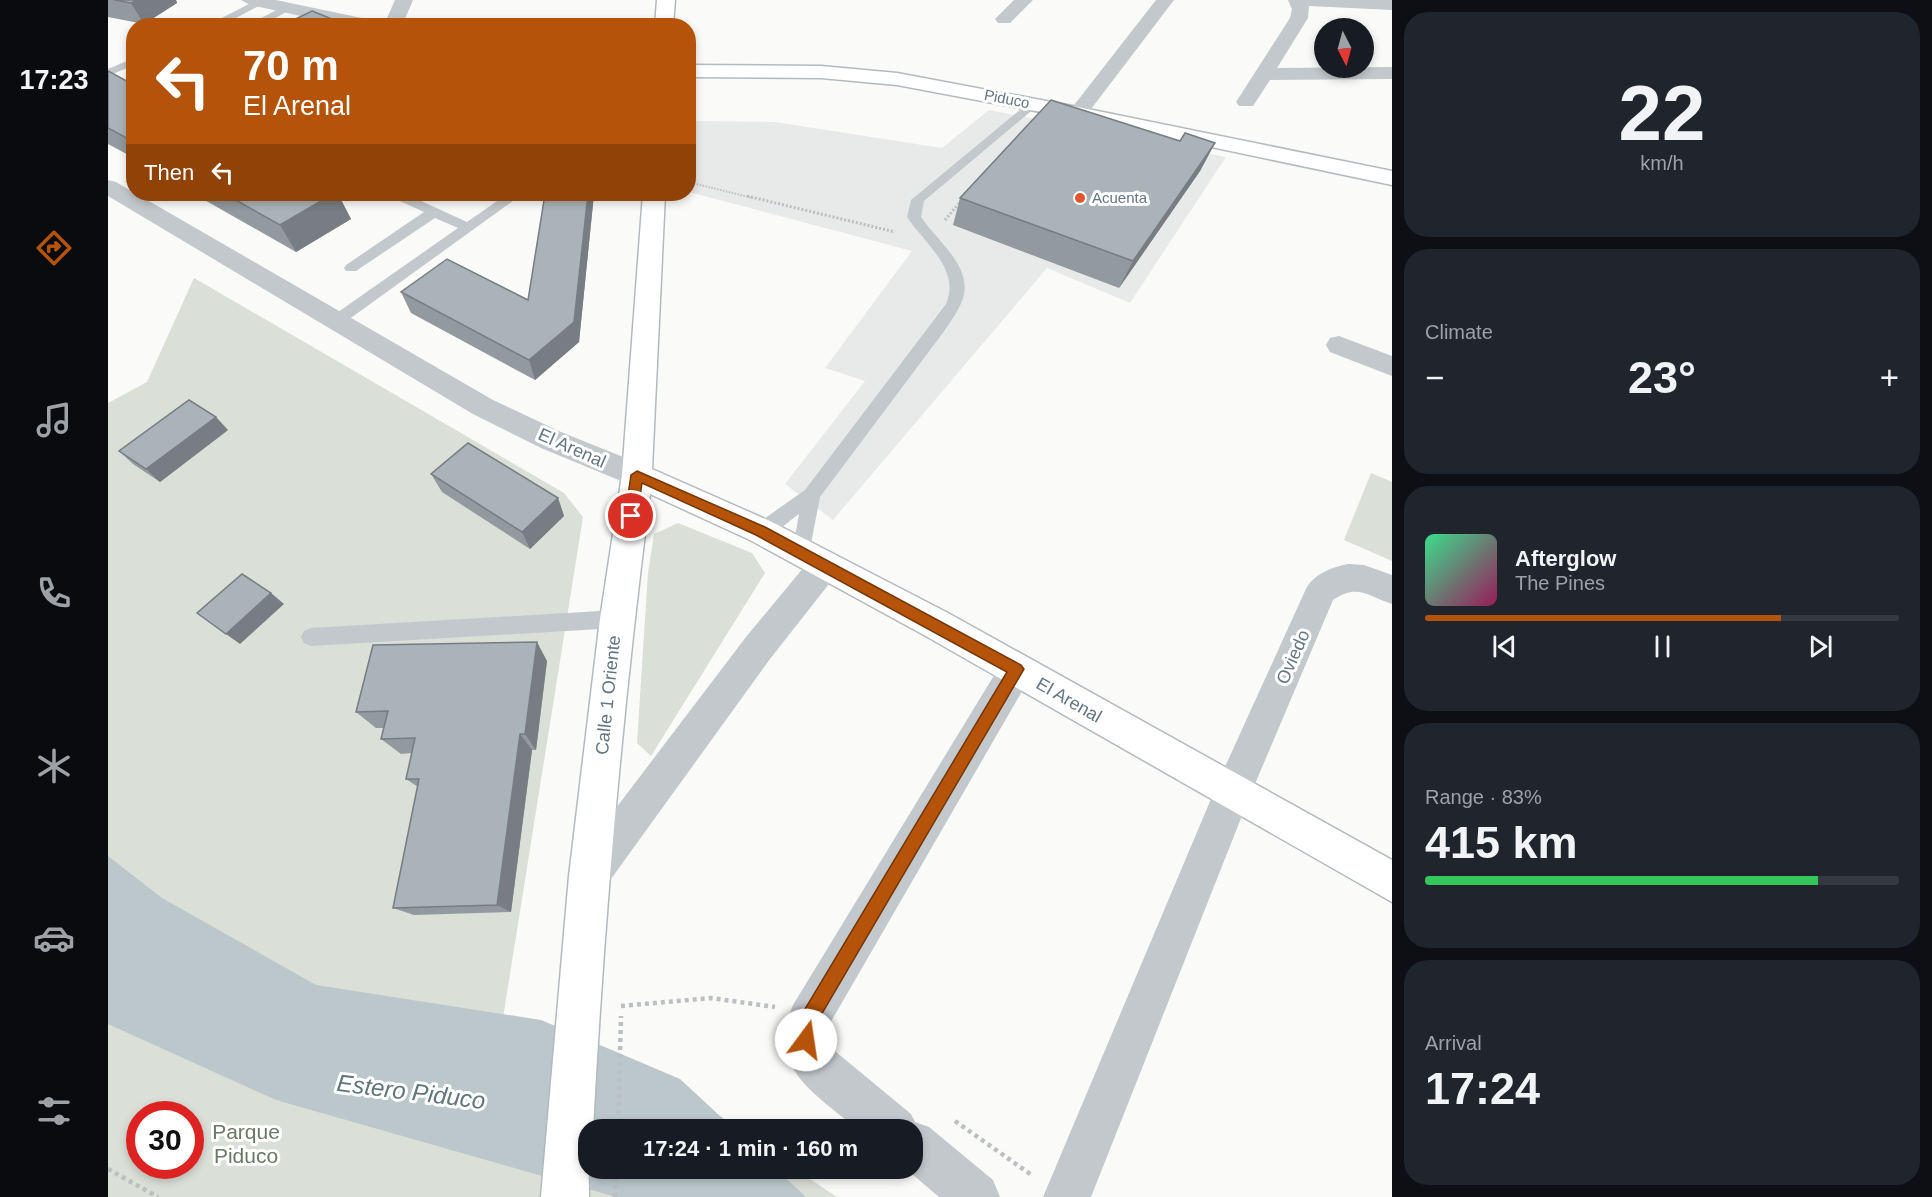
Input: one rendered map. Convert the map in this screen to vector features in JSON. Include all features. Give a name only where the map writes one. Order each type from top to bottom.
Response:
[{"type":"street","points":[[396,18],[404,0]]},
{"type":"street","points":[[665,18],[666,0]]},
{"type":"street","points":[[1004,19],[1024,0]]},
{"type":"street","points":[[1078,113],[1165,0]]},
{"type":"street","points":[[1246,102],[1299,18],[1301,9],[1297,0],[1392,5]]},
{"type":"street","points":[[256,1],[340,18]]},
{"type":"street","name":"Piduco","points":[[696,71],[796,71],[872,75],[1078,113],[1392,178]]},
{"type":"street","points":[[1263,74],[1392,73]]},
{"type":"street","name":"El Arenal","points":[[108,187],[126,198]]},
{"type":"street","name":"El Arenal","points":[[132,201],[483,407],[561,444],[637,475],[761,531],[1016,669],[1232,794],[1392,882]]},
{"type":"street","name":"Calle 1 Oriente","points":[[566,1197],[578,998],[589,876],[617,619],[637,475],[654,201]]},
{"type":"street","points":[[1339,345],[1392,366]]},
{"type":"street","points":[[589,876],[758,648],[813,559]]},
{"type":"street","name":"Oviedo","points":[[1066,1197],[1232,794],[1322,591],[1334,580],[1354,575],[1392,590]]},
{"type":"street","points":[[882,1119],[812,1061],[806,1040],[808,1020],[1016,669]]},
{"type":"street","points":[[923,1153],[976,1197]]},
{"type":"lane","points":[[225,18],[256,1]]},
{"type":"lane","points":[[267,18],[290,7]]},
{"type":"lane","points":[[111,68],[126,63]]},
{"type":"lane","points":[[108,94],[126,86]]},
{"type":"lane","points":[[761,531],[811,495],[940,326],[956,298],[957,276],[945,254],[923,233],[914,217],[918,201],[1032,104]]},
{"type":"lane","points":[[411,201],[468,228]]},
{"type":"lane","points":[[336,321],[506,201]]},
{"type":"lane","points":[[351,268],[434,212]]},
{"type":"lane","points":[[811,495],[813,559]]},
{"type":"lane","points":[[311,637],[617,619]]},
{"type":"path","points":[[696,184],[910,236],[932,232],[964,197]]},
{"type":"path","points":[[621,1006],[711,998]]},
{"type":"path","points":[[618,1119],[621,1022]]},
{"type":"path","points":[[108,1169],[158,1197]]},
{"type":"path","points":[[615,1197],[616,1179]]},
{"type":"shaded area","points":[[989,110],[1226,157],[1130,303],[1047,268],[833,520],[785,484],[865,381],[825,368],[912,251],[696,194],[696,121],[775,122],[942,148]]},
{"type":"green space","name":"Parque Piduco","points":[[194,278],[564,493],[583,517],[502,1024],[692,1097],[724,1119],[578,1119],[578,1179],[810,1179],[837,1197],[108,1197],[108,403],[147,382]]},
{"type":"green space","points":[[1371,473],[1392,482],[1392,561],[1344,540]]},
{"type":"green space","points":[[678,523],[752,553],[765,573],[651,756],[637,743],[648,573],[654,534]]},
{"type":"water","name":"Estero Piduco","points":[[108,856],[162,898],[316,985],[541,1020],[680,1079],[723,1119],[578,1119],[578,1179],[787,1179],[806,1197],[616,1197],[276,1100],[108,1024]]},
{"type":"building","points":[[114,0],[137,0],[131,3]]},
{"type":"building","points":[[312,11],[329,18],[298,18]]},
{"type":"building","points":[[108,71],[126,81],[126,138],[108,128]]},
{"type":"building","name":"Acuenta","points":[[1051,100],[1180,141],[1185,133],[1215,143],[1133,261],[960,198]]},
{"type":"building","points":[[237,201],[321,201],[280,225]]},
{"type":"building","points":[[544,201],[587,201],[574,322],[529,360],[401,292],[447,259],[528,300]]},
{"type":"building","points":[[189,400],[216,417],[146,469],[119,451]]},
{"type":"building","points":[[468,443],[558,498],[522,532],[431,474]]},
{"type":"building","points":[[242,574],[271,593],[226,634],[197,613]]},
{"type":"building","points":[[537,642],[525,734],[520,734],[497,905],[393,908],[419,779],[406,779],[415,738],[381,739],[388,711],[356,712],[373,645]]},
{"type":"place","name":"Acuenta","points":[[1080,198]]},
{"type":"route","points":[[631,516],[637,475],[761,531],[1016,669],[808,1020],[806,1040]]}]
